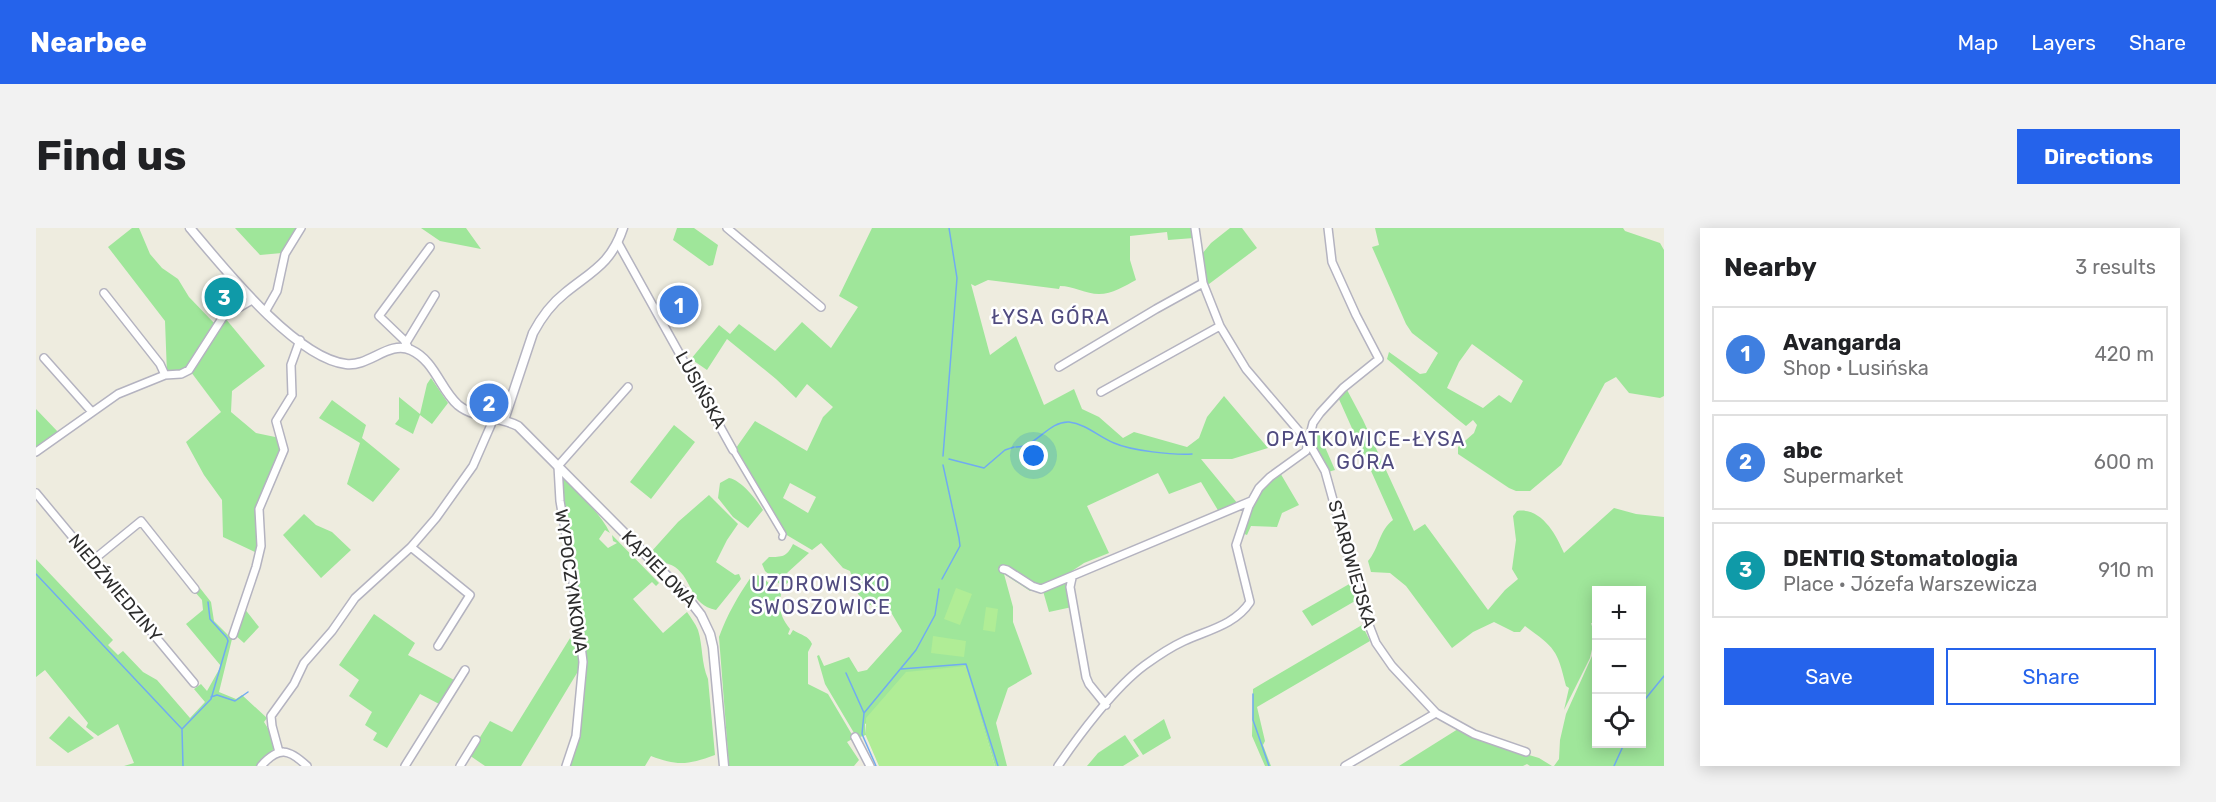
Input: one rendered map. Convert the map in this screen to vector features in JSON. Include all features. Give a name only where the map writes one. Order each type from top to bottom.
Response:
[{"type":"street","points":[[190,228],[265,312],[317,353],[337,363],[352,365],[365,362],[394,349],[407,346],[435,295]]},
{"type":"street","points":[[265,312],[277,291],[285,254],[302,228]]},
{"type":"street","points":[[430,247],[379,316],[407,346],[428,363],[458,405],[470,412],[504,420],[532,333],[540,320],[564,294],[603,265],[618,243],[623,228]]},
{"type":"street","points":[[727,228],[820,307]]},
{"type":"street","name":"STAROWIEJSKA","points":[[1195,228],[1203,283],[1220,326],[1246,369],[1309,443],[1326,471],[1364,612],[1376,643],[1392,666],[1436,713],[1474,734],[1526,752]]},
{"type":"street","points":[[1058,766],[1075,741],[1124,683],[1145,665],[1182,642],[1230,621],[1246,610],[1250,602],[1236,545],[1251,501],[1270,477],[1306,451],[1313,423],[1320,413],[1343,388],[1379,359],[1332,262],[1328,228]]},
{"type":"street","name":"LUSIŃSKA","points":[[618,243],[783,534],[782,537]]},
{"type":"street","points":[[1059,367],[1203,283]]},
{"type":"street","points":[[104,293],[160,364],[165,375]]},
{"type":"street","points":[[36,452],[118,394],[165,375],[181,374],[189,370],[223,317],[252,300]]},
{"type":"street","points":[[1101,392],[1220,326]]},
{"type":"street","points":[[233,635],[261,546],[259,509],[284,450],[276,421],[292,395],[291,365],[300,340]]},
{"type":"street","points":[[44,358],[92,412]]},
{"type":"street","points":[[558,466],[628,387]]},
{"type":"street","points":[[279,752],[271,716],[294,684],[304,663],[332,631],[355,598],[411,547],[436,518],[472,466],[494,418]]},
{"type":"street","name":"KĄPIELOWA","points":[[504,420],[518,426],[691,600],[704,620],[713,647],[724,766]]},
{"type":"street","name":"WYPOCZYNKOWA","points":[[558,466],[560,501],[570,558],[583,662],[576,736],[566,766]]},
{"type":"street","name":"NIEDŹWIEDZINY","points":[[36,493],[194,683]]},
{"type":"street","points":[[1003,569],[1041,589],[1072,578],[1086,570],[1251,501]]},
{"type":"street","points":[[92,561],[141,521],[195,589]]},
{"type":"street","points":[[411,547],[470,596],[438,646]]},
{"type":"street","points":[[1072,578],[1070,587],[1086,677],[1106,705]]},
{"type":"street","points":[[405,766],[465,670]]},
{"type":"street","points":[[1345,766],[1436,713]]},
{"type":"street","points":[[855,737],[870,766]]},
{"type":"street","points":[[460,766],[476,740]]},
{"type":"street","points":[[261,766],[273,754],[285,751],[295,755],[307,766]]},
{"type":"green space","points":[[132,228],[139,228],[150,254],[162,268],[178,279],[189,297],[215,324],[186,369],[167,374],[165,321],[108,247]]},
{"type":"green space","points":[[235,228],[299,228],[282,253],[260,255]]},
{"type":"green space","points":[[421,228],[466,228],[481,249],[440,241]]},
{"type":"green space","points":[[677,228],[694,228],[718,245],[713,265],[709,266],[673,240]]},
{"type":"green space","points":[[872,228],[1192,228],[1194,238],[1168,240],[1167,232],[1130,236],[1130,260],[1136,280],[1109,293],[1094,294],[1065,286],[1060,286],[1059,289],[988,280],[975,286],[971,284],[990,355],[1016,336],[1044,405],[1074,389],[1082,409],[1099,417],[1123,438],[1134,432],[1187,447],[1199,438],[1207,417],[1224,396],[1268,448],[1232,459],[1201,459],[1238,504],[1219,512],[1201,482],[1169,494],[1158,473],[1087,506],[1109,553],[1084,563],[1066,575],[1072,607],[1049,612],[1043,591],[1030,591],[1004,574],[1013,607],[1013,622],[1032,674],[1008,688],[996,723],[1007,766],[995,766],[965,666],[865,724],[866,735],[857,738],[825,684],[817,656],[819,655],[824,666],[849,657],[858,672],[867,670],[902,631],[892,614],[866,603],[858,594],[850,571],[843,568],[821,543],[812,550],[785,534],[736,448],[755,421],[807,451],[823,417],[833,407],[807,384],[796,398],[727,339],[707,370],[691,359],[719,325],[730,334],[739,324],[775,351],[802,322],[831,348],[858,307],[839,296]],"holes":[[[790,483],[816,497],[808,513],[783,498]]]},
{"type":"green space","points":[[1230,228],[1242,228],[1257,248],[1209,284],[1206,283],[1202,254],[1211,243]]},
{"type":"green space","points":[[1375,228],[1623,228],[1625,231],[1660,243],[1664,250],[1664,396],[1660,398],[1629,393],[1616,377],[1605,383],[1561,465],[1530,491],[1516,491],[1509,488],[1458,454],[1458,447],[1474,433],[1477,425],[1473,420],[1466,426],[1387,359],[1389,352],[1420,374],[1426,373],[1438,353],[1412,333],[1406,324],[1372,247],[1379,245]],"holes":[[[1472,344],[1523,381],[1511,403],[1499,395],[1483,408],[1447,388],[1459,362]]]},
{"type":"green space","points":[[225,318],[265,366],[232,391],[231,412],[256,433],[280,438],[282,449],[256,508],[260,531],[257,553],[223,537],[222,500],[204,475],[186,442],[221,412],[191,372]]},
{"type":"green space","points":[[431,378],[448,403],[432,424],[420,415],[413,434],[395,424],[399,419],[399,397],[420,414],[427,384]]},
{"type":"green space","points":[[1346,388],[1414,531],[1425,524],[1488,610],[1518,579],[1512,569],[1516,540],[1513,516],[1517,511],[1533,513],[1547,523],[1564,553],[1614,508],[1636,514],[1664,517],[1664,766],[1554,766],[1559,759],[1560,740],[1566,714],[1592,656],[1592,748],[1646,748],[1646,586],[1592,586],[1592,649],[1590,658],[1564,710],[1569,688],[1566,686],[1557,657],[1543,639],[1525,626],[1520,632],[1514,632],[1494,622],[1473,632],[1452,648],[1406,586],[1390,573],[1371,572],[1368,561],[1388,524],[1393,520],[1338,397]]},
{"type":"green space","points":[[332,400],[366,425],[362,438],[400,469],[373,502],[347,484],[360,443],[319,418]]},
{"type":"green space","points":[[36,409],[59,433],[36,449]]},
{"type":"green space","points":[[674,425],[695,442],[651,499],[630,482]]},
{"type":"green space","points":[[1314,431],[1318,431],[1335,470],[1328,472],[1313,440]]},
{"type":"green space","points":[[1279,471],[1299,505],[1282,513],[1277,527],[1251,526],[1247,535],[1242,533],[1261,492]]},
{"type":"green space","points":[[562,477],[600,517],[610,533],[605,530],[599,539],[608,548],[617,543],[613,541],[612,535],[659,583],[656,586],[652,582],[633,599],[663,633],[687,612],[696,625],[708,679],[715,755],[683,763],[651,756],[645,766],[568,766],[585,661],[562,499]]},
{"type":"green space","points":[[729,478],[743,486],[763,510],[748,528],[733,517],[718,498],[720,483]]},
{"type":"green space","points":[[709,495],[738,524],[716,562],[735,575],[739,574],[741,579],[716,610],[696,598],[681,572],[651,552],[678,522]]},
{"type":"green space","points":[[304,514],[316,525],[332,532],[351,550],[321,578],[283,535]]},
{"type":"green space","points":[[793,544],[809,553],[787,573],[792,579],[783,587],[765,571],[762,564],[769,557],[786,554]]},
{"type":"green space","points":[[36,559],[113,640],[108,645],[118,655],[123,651],[143,672],[157,680],[190,718],[205,702],[194,689],[201,684],[207,691],[221,666],[186,624],[203,610],[202,600],[195,592],[200,588],[211,602],[214,621],[232,639],[219,692],[236,699],[242,695],[267,718],[264,722],[274,742],[270,754],[258,766],[124,766],[134,763],[118,724],[98,736],[86,727],[88,723],[45,670],[36,677]]},
{"type":"green space","points":[[761,576],[781,594],[780,608],[782,617],[790,629],[788,634],[790,635],[793,630],[811,641],[808,652],[808,684],[828,694],[854,738],[847,742],[859,760],[854,766],[729,766],[719,637],[737,599],[751,577]]},
{"type":"green space","points":[[1351,583],[1355,601],[1312,626],[1302,611]]},
{"type":"green space","points":[[956,588],[972,594],[960,625],[944,619]]},
{"type":"green space","points":[[986,607],[998,609],[995,632],[983,630]]},
{"type":"green space","points":[[244,608],[259,627],[244,643],[235,635]]},
{"type":"green space","points":[[374,614],[415,643],[408,655],[456,681],[441,705],[420,694],[387,748],[373,740],[377,733],[365,725],[372,712],[349,696],[359,680],[339,665]]},
{"type":"green space","points":[[1362,625],[1370,641],[1257,707],[1265,741],[1263,745],[1271,766],[1265,766],[1252,736],[1253,689]]},
{"type":"green space","points":[[575,630],[578,631],[580,668],[521,766],[485,766],[469,755],[490,721],[512,732]]},
{"type":"green space","points":[[933,636],[966,641],[964,657],[931,653]]},
{"type":"green space","points":[[966,666],[995,766],[879,766],[866,736],[866,718],[906,672]]},
{"type":"green space","points":[[69,716],[94,738],[68,753],[49,738]]},
{"type":"green space","points":[[1164,719],[1171,738],[1143,755],[1133,740]]},
{"type":"green space","points":[[1458,729],[1489,743],[1539,758],[1552,766],[1527,764],[1523,766],[1399,766]]},
{"type":"green space","points":[[1125,735],[1139,756],[1123,766],[1087,766],[1098,753]]},
{"type":"waterway","points":[[943,456],[957,278],[949,228]]},
{"type":"waterway","points":[[1016,447],[1030,443],[1055,425],[1069,422],[1081,425],[1122,446],[1153,452],[1192,454]]},
{"type":"waterway","points":[[949,459],[984,468],[1005,450],[1014,447]]},
{"type":"waterway","points":[[942,579],[960,546],[943,465]]},
{"type":"waterway","points":[[36,574],[182,729]]},
{"type":"waterway","points":[[876,766],[862,734],[864,713],[916,650],[935,615],[939,589]]},
{"type":"waterway","points":[[183,766],[182,729],[211,699],[228,641],[210,619],[208,602]]},
{"type":"waterway","points":[[901,669],[966,664],[998,766]]},
{"type":"waterway","points":[[846,673],[864,713]]},
{"type":"waterway","points":[[1646,698],[1664,676]]},
{"type":"waterway","points":[[211,697],[217,695],[235,701],[248,692]]},
{"type":"waterway","points":[[1253,694],[1253,720],[1269,766]]},
{"type":"waterway","points":[[1614,766],[1622,748]]},
{"type":"place","name":"DENTIQ Stomatologia","points":[[224,297]]},
{"type":"place","name":"Avangarda","points":[[679,305]]},
{"type":"place","name":"abc","points":[[489,403]]},
{"type":"district","name":"ŁYSA GÓRA","points":[[1051,317]]},
{"type":"district","name":"OPATKOWICE-ŁYSA GÓRA","points":[[1366,450]]},
{"type":"district","name":"UZDROWISKO SWOSZOWICE","points":[[821,596]]}]
